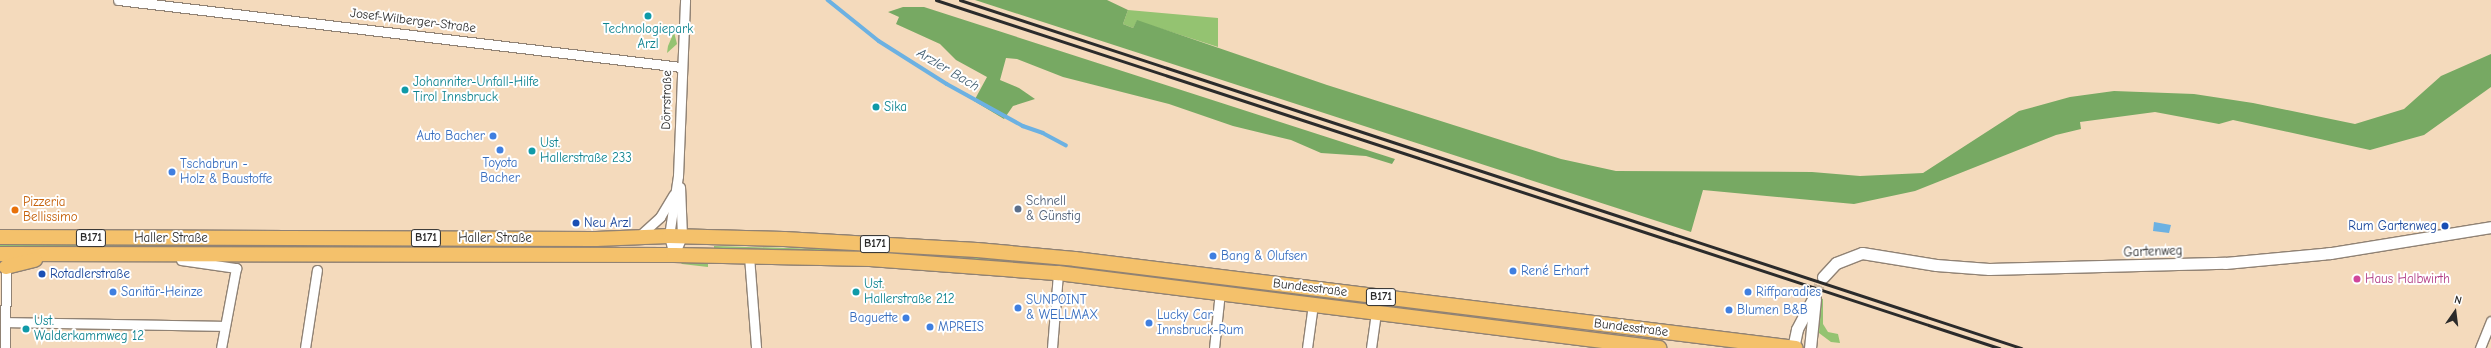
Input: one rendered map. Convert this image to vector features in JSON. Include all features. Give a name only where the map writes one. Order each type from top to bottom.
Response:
[{"type":"main road","name":"Haller Straße","points":[[0,237],[596,240],[676,236],[966,249]]},
{"type":"main road","name":"Bundesstraße","points":[[966,249],[1075,259],[1794,348]]},
{"type":"main road","name":"Haller Straße","points":[[3,260],[57,255],[674,255],[870,259],[970,265]]},
{"type":"main road","name":"Bundesstraße","points":[[970,265],[1058,273],[1220,292],[1659,348]]},
{"type":"street","name":"Josef-Wilberger-Straße","points":[[118,0],[681,67]]},
{"type":"street","name":"Dörrstraße","points":[[674,255],[685,0]]},
{"type":"street","name":"Dörrstraße","points":[[676,236],[683,220],[678,176]]},
{"type":"street","name":"Dörrstraße","points":[[638,238],[660,216],[676,191]]},
{"type":"street","name":"Gartenweg","points":[[1823,277],[1836,263],[1862,253],[1936,265],[1989,270],[2225,263],[2330,253],[2491,227]]},
{"type":"street","name":"Haller Straße","points":[[150,255],[236,268],[224,326]]},
{"type":"street","points":[[749,256],[756,348]]},
{"type":"street","points":[[3,260],[5,348]]},
{"type":"street","points":[[304,348],[317,270]]},
{"type":"street","points":[[1052,348],[1058,273]]},
{"type":"street","points":[[1214,348],[1220,292]]},
{"type":"street","points":[[1794,348],[1797,329],[1815,296],[1810,348]]},
{"type":"street","points":[[1307,348],[1313,304]]},
{"type":"street","points":[[1371,348],[1376,312]]},
{"type":"street","points":[[4,316],[224,326],[221,348]]},
{"type":"street","points":[[2480,348],[2491,321]]},
{"type":"green space","points":[[975,0],[1107,0],[1128,10],[1123,24],[1133,28],[1137,20],[1327,85],[1561,159],[1616,171],[1812,172],[1860,176],[1923,173],[2019,111],[2070,97],[2114,91],[2194,94],[2253,103],[2355,124],[2404,109],[2441,76],[2491,54],[2491,87],[2424,135],[2370,150],[2233,120],[2219,124],[2155,112],[2080,122],[2081,129],[2056,135],[1915,191],[1854,204],[1703,190],[1691,232]]},
{"type":"green space","points":[[903,7],[924,7],[1395,159],[1392,164],[1366,156],[1321,153],[1291,140],[1233,126],[1169,104],[1063,77],[1017,59],[1006,58],[1000,80],[1019,88],[1035,99],[1013,106],[1004,119],[974,101],[987,77],[956,60],[940,44],[896,24],[899,17],[888,12]]},
{"type":"green space","points":[[1128,10],[1218,18],[1218,47],[1137,21],[1133,28],[1123,24]]},
{"type":"green space","points":[[674,32],[677,44],[667,53],[668,46]]},
{"type":"green space","points":[[0,243],[552,244],[552,249],[34,248],[0,247]]},
{"type":"green space","points":[[714,246],[924,252],[1066,264],[1233,284],[1233,287],[1106,271],[953,257],[788,250],[714,250]]},
{"type":"green space","points":[[681,263],[708,263],[708,267],[682,264]]},
{"type":"green space","points":[[1239,285],[1615,333],[1238,288]]},
{"type":"green space","points":[[1820,298],[1823,299],[1823,324],[1828,332],[1838,334],[1840,343],[1831,342],[1819,333]]},
{"type":"water","points":[[2154,222],[2171,225],[2169,233],[2153,231]]},
{"type":"waterway","name":"Arzler Bach","points":[[828,0],[879,41],[947,84],[1023,126],[1043,133],[1066,145]]},
{"type":"tunnel","points":[[1815,295],[1823,277]]},
{"type":"railway","points":[[936,0],[1999,348]]},
{"type":"railway","points":[[960,0],[2021,348]]},
{"type":"place","name":"Technologiepark Arzl","points":[[648,16]]},
{"type":"place","name":"Johanniter-Unfall-Hilfe Tirol Innsbruck","points":[[405,90]]},
{"type":"place","name":"Sika","points":[[876,107]]},
{"type":"place","name":"Auto Bacher","points":[[493,136]]},
{"type":"place","name":"Toyota Bacher","points":[[500,150]]},
{"type":"place","name":"Ust. Hallerstraße 233","points":[[532,151]]},
{"type":"place","name":"Tschabrun - Holz & Baustoffe","points":[[172,172]]},
{"type":"place","name":"Schnell & Günstig","points":[[1018,209]]},
{"type":"place","name":"Pizzeria Bellissimo","points":[[15,210]]},
{"type":"place","name":"Neu Arzl","points":[[576,223]]},
{"type":"place","name":"Rum Gartenweg","points":[[2445,226]]},
{"type":"place","name":"Bang & Olufsen","points":[[1213,256]]},
{"type":"place","name":"René Erhart","points":[[1513,271]]},
{"type":"place","name":"Rotadlerstraße","points":[[42,274]]},
{"type":"place","name":"Haus Halbwirth","points":[[2357,279]]},
{"type":"place","name":"Sanitär-Heinze","points":[[113,292]]},
{"type":"place","name":"Ust. Hallerstraße 212","points":[[856,292]]},
{"type":"place","name":"Riffparadies","points":[[1748,292]]},
{"type":"place","name":"SUNPOINT & WELLMAX","points":[[1018,308]]},
{"type":"place","name":"Blumen B&B","points":[[1729,310]]},
{"type":"place","name":"Baguette","points":[[906,318]]},
{"type":"place","name":"Lucky Car Innsbruck-Rum","points":[[1149,323]]},
{"type":"place","name":"MPREIS","points":[[930,327]]},
{"type":"place","name":"Ust. Walderkammweg 12","points":[[26,329]]}]
